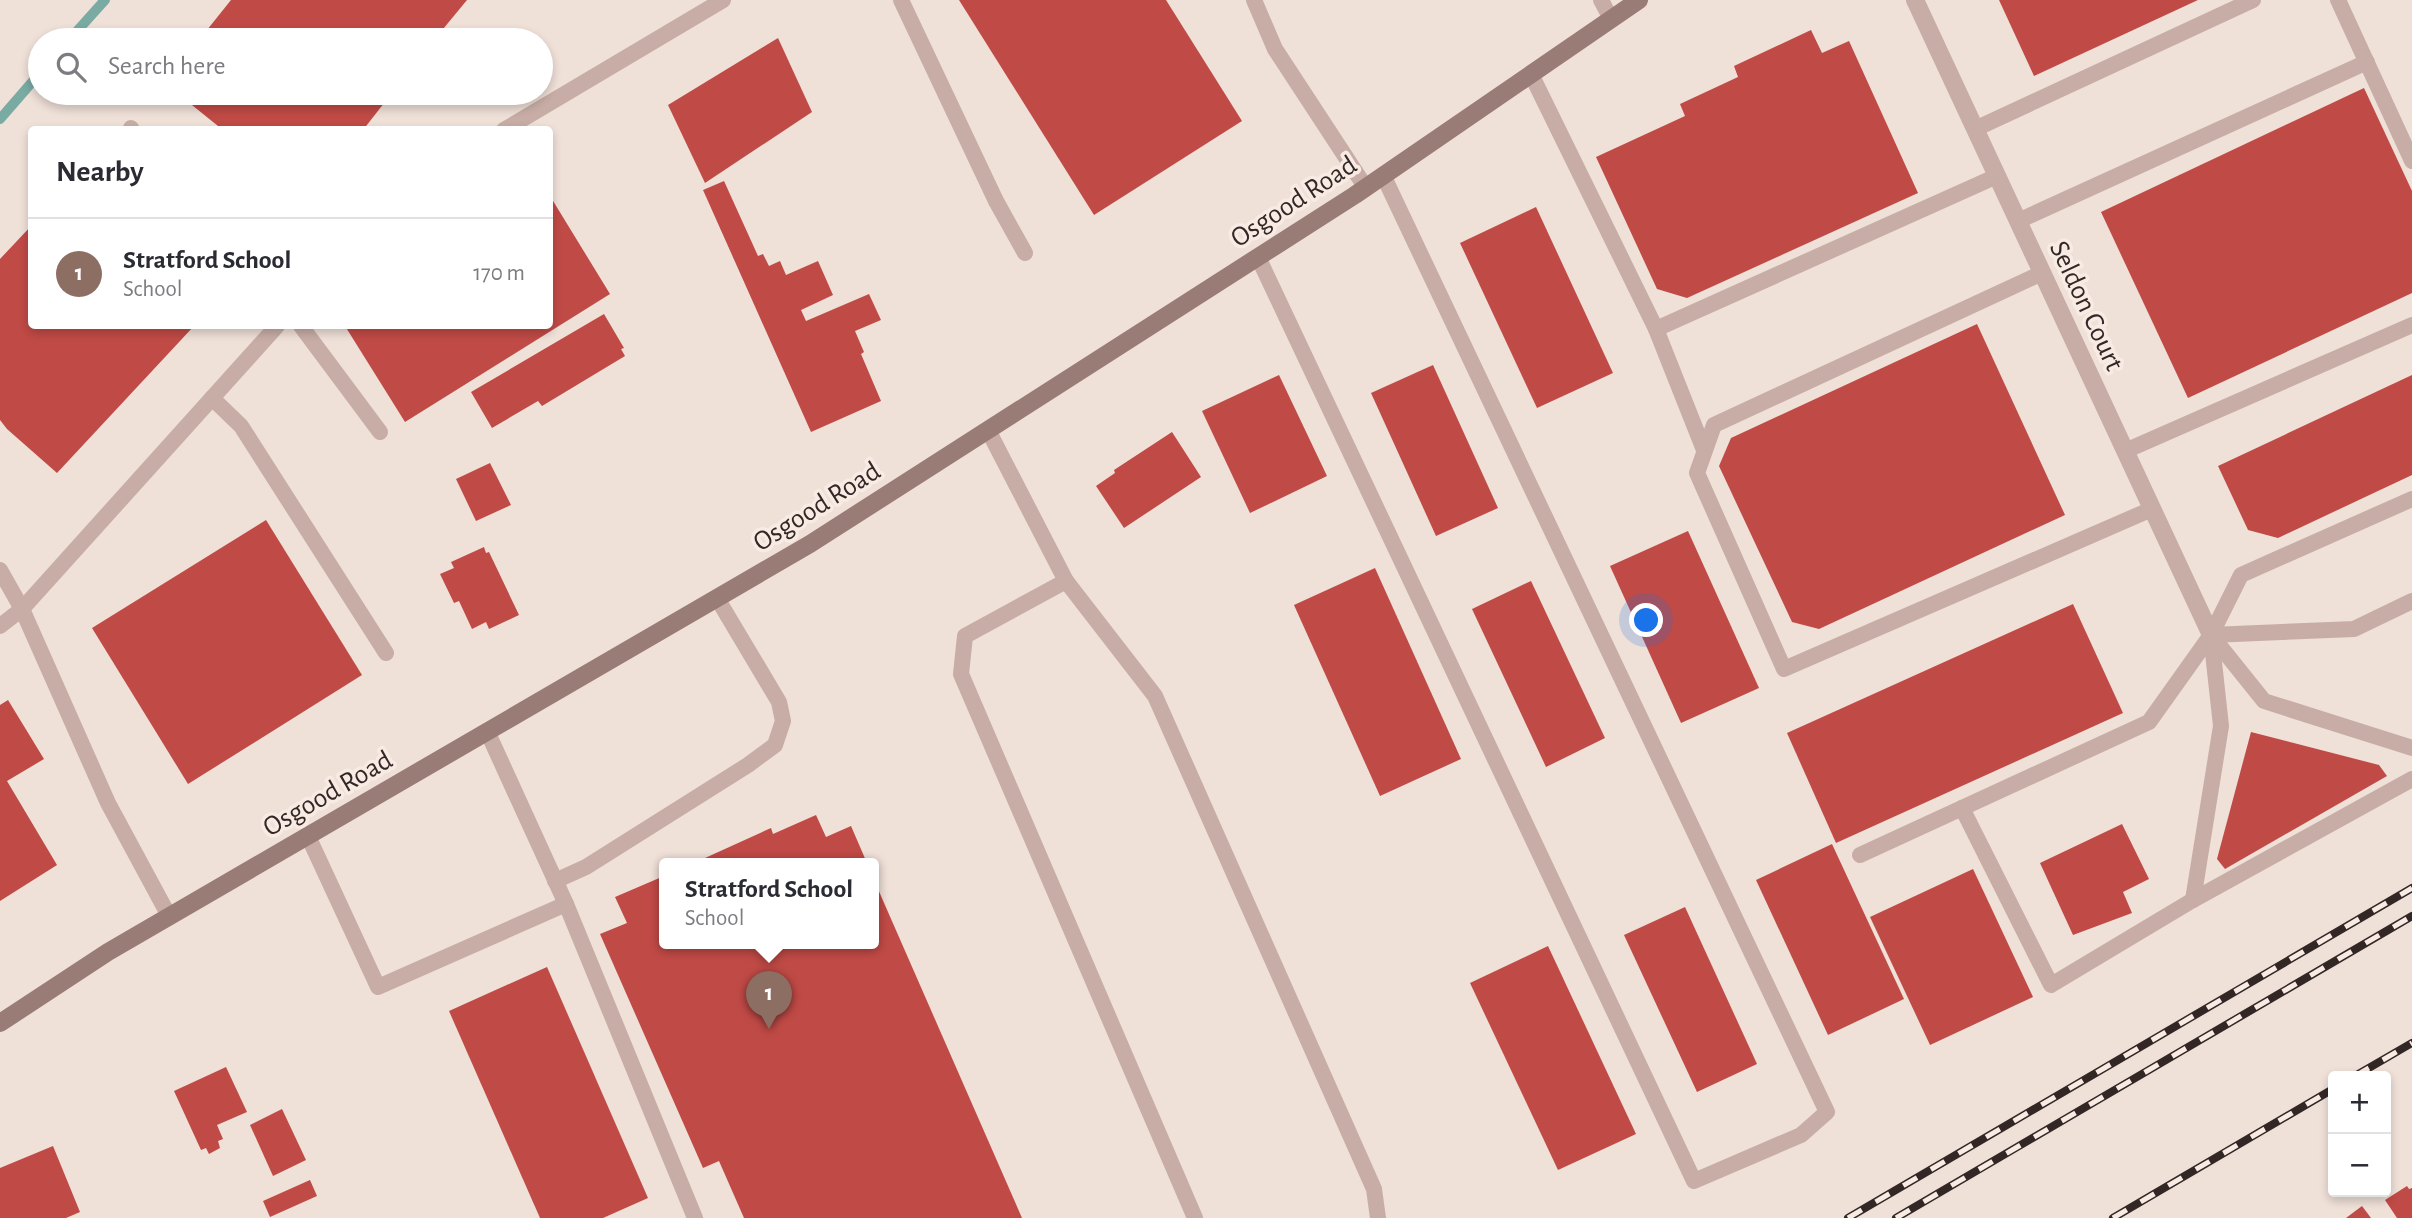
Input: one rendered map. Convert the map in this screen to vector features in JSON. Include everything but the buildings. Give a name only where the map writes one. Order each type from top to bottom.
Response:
[{"type":"main road","name":"Osgood Road","points":[[0,1023],[108,952],[810,544],[1366,188],[1639,0]]},
{"type":"street","name":"Seldon Court","points":[[1915,0],[2211,635]]},
{"type":"lane","points":[[553,101],[723,0]]},
{"type":"lane","points":[[901,0],[996,201],[1025,253]]},
{"type":"lane","points":[[1254,0],[1275,49],[1366,188]]},
{"type":"lane","points":[[1601,0],[1611,19]]},
{"type":"lane","points":[[1975,129],[2253,0]]},
{"type":"lane","points":[[2338,0],[2412,161]]},
{"type":"lane","points":[[2018,221],[2367,62]]},
{"type":"lane","points":[[1531,74],[1656,329],[1704,450]]},
{"type":"lane","points":[[511,126],[546,105]]},
{"type":"lane","points":[[1258,257],[1694,1181],[1801,1135],[1827,1112],[1383,176]]},
{"type":"lane","points":[[1656,329],[1997,176]]},
{"type":"lane","points":[[2042,272],[1714,425],[1697,473],[1784,669],[2152,509]]},
{"type":"lane","points":[[2125,452],[2412,326]]},
{"type":"lane","points":[[0,626],[22,609],[274,329]]},
{"type":"lane","points":[[303,329],[380,432]]},
{"type":"lane","points":[[212,398],[241,426],[386,653]]},
{"type":"lane","points":[[988,430],[1066,581],[1155,696],[1374,1189],[1378,1218]]},
{"type":"lane","points":[[1860,855],[2149,722],[2211,635],[2241,575],[2412,499]]},
{"type":"lane","points":[[0,569],[22,609],[108,803],[169,916]]},
{"type":"lane","points":[[1066,581],[965,636],[961,674],[1195,1218]]},
{"type":"lane","points":[[555,881],[586,867],[748,765],[775,745],[783,721],[779,702],[717,598]]},
{"type":"lane","points":[[2211,635],[2354,629],[2412,601]]},
{"type":"lane","points":[[2211,635],[2263,701],[2412,748]]},
{"type":"lane","points":[[2193,900],[2221,726],[2211,635]]},
{"type":"lane","points":[[487,731],[566,904],[695,1218]]},
{"type":"lane","points":[[1962,808],[2051,985],[2193,900],[2412,779]]},
{"type":"lane","points":[[308,836],[378,987],[566,904]]},
{"type":"waterway","points":[[80,28],[105,0]]},
{"type":"waterway","points":[[0,119],[28,87]]},
{"type":"railway","points":[[1848,1218],[2412,888]]},
{"type":"railway","points":[[1896,1218],[2412,916]]},
{"type":"railway","points":[[2364,1071],[2412,1043]]},
{"type":"railway","points":[[2113,1218],[2328,1092]]},
{"type":"place","name":"Stratford School","points":[[769,1029]]}]
